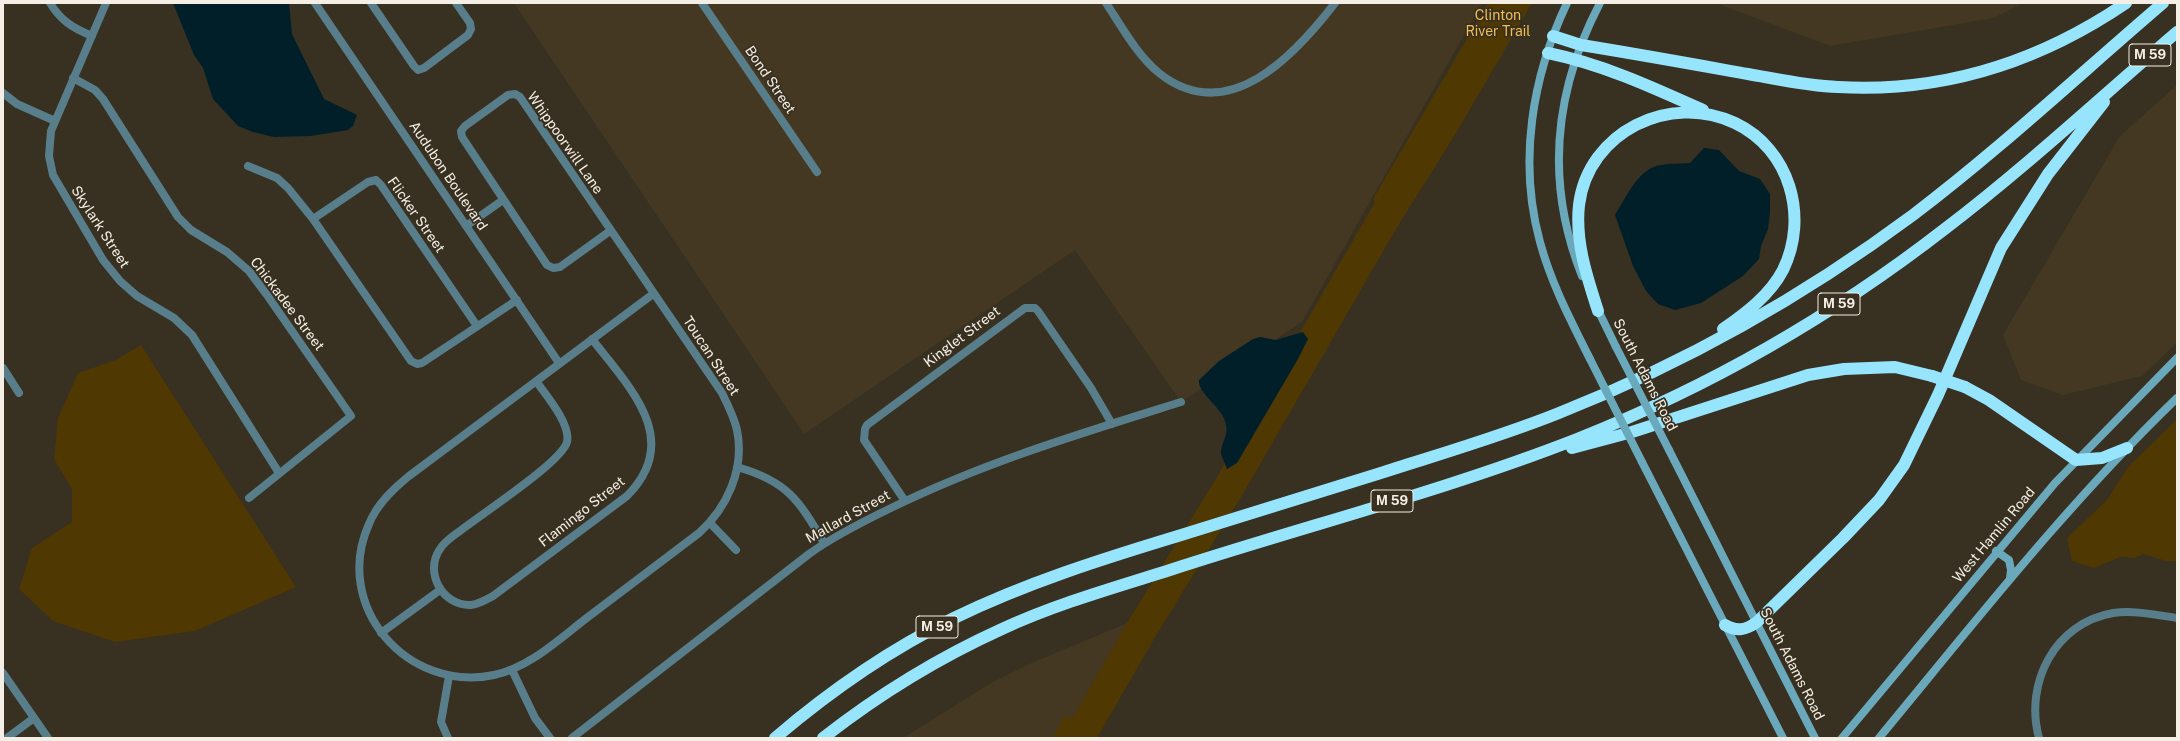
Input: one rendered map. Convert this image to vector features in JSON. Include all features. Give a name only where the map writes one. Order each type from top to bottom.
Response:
[{"type":"highway","points":[[1553,36],[1581,45],[1837,87],[1891,88],[1942,81],[2003,66],[2058,44],[2094,25],[2126,3]]},
{"type":"highway","name":"M 59","points":[[775,738],[860,673],[899,648],[956,617],[1036,582],[1504,434],[1599,396],[1680,359],[1796,295],[1890,231],[1982,158],[2163,3]]},
{"type":"highway","name":"M 59","points":[[823,738],[897,686],[962,648],[1044,612],[1221,554],[1514,462],[1602,429],[1666,400],[1748,358],[1832,309],[1949,226],[2177,32]]},
{"type":"highway","points":[[1548,52],[1576,58],[1617,72],[1746,129],[1763,144],[1777,160],[1787,178],[1795,208],[1795,229],[1791,248],[1783,270],[1770,288],[1745,313],[1680,359]]},
{"type":"highway","points":[[1726,625],[1731,628],[1745,629],[1757,622],[1843,538],[1879,500],[1904,465],[1938,395],[2001,248],[2048,174],[2122,79]]},
{"type":"highway","points":[[1598,312],[1583,260],[1579,229],[1579,205],[1591,169],[1610,143],[1628,129],[1646,119],[1678,112],[1701,112],[1715,115]]},
{"type":"highway","points":[[1514,462],[1632,432],[1808,375],[1844,369],[1896,367],[1932,376],[1965,387],[1989,400],[2076,460],[2102,458],[2127,448]]},
{"type":"main road","points":[[1567,3],[1553,36],[1537,87],[1531,127],[1530,172],[1533,208],[1540,242],[1550,273],[1590,359],[1783,738]]},
{"type":"main road","name":"South Adams Road","points":[[1600,3],[1576,58],[1566,90],[1560,129],[1560,189],[1565,221],[1572,248],[1598,312],[1816,738]]},
{"type":"main road","name":"West Hamlin Road","points":[[1842,738],[1996,551],[2076,460],[2177,358]]},
{"type":"main road","points":[[1879,738],[2050,532],[2127,448],[2177,398]]},
{"type":"main road","points":[[1996,551],[2009,560],[2011,570],[2010,579]]},
{"type":"street","points":[[50,3],[56,12],[72,28],[92,36]]},
{"type":"street","name":"Skylark Street","points":[[106,3],[51,131],[48,146],[52,175],[103,260],[125,287],[148,303],[174,318],[187,330],[279,473]]},
{"type":"street","name":"Audubon Boulevard","points":[[315,3],[559,363]]},
{"type":"street","points":[[371,3],[418,70],[424,68],[468,35],[471,30],[470,23],[456,3]]},
{"type":"street","name":"Bond Street","points":[[702,3],[817,172]]},
{"type":"street","points":[[1106,3],[1141,54],[1160,74],[1183,87],[1215,92],[1244,86],[1266,74],[1306,37],[1335,3]]},
{"type":"street","name":"Chickadee Street","points":[[73,78],[95,90],[103,99],[170,207],[181,221],[238,260],[257,281],[351,416],[279,473]]},
{"type":"street","points":[[3,93],[16,104],[55,121]]},
{"type":"street","name":"Whippoorwill Lane","points":[[610,231],[560,267],[553,268],[547,265],[462,137],[461,132],[465,126],[508,95],[515,94],[520,97],[653,294]]},
{"type":"street","points":[[248,166],[282,181],[313,219],[411,361],[416,364],[422,363],[517,300]]},
{"type":"street","name":"Flicker Street","points":[[313,219],[368,182],[376,180],[381,184],[477,326]]},
{"type":"street","points":[[466,226],[503,200]]},
{"type":"street","name":"Toucan Street","points":[[653,294],[722,393],[732,413],[739,444],[737,467],[729,495],[710,523],[555,642],[525,663],[512,670],[479,677],[449,676],[431,671],[403,655],[381,633],[364,602],[360,578],[360,556],[365,535],[374,514],[395,488],[409,476],[653,294]]},
{"type":"street","name":"Kinglet Street","points":[[905,501],[866,443],[864,434],[867,425],[1024,308],[1034,308],[1038,311],[1091,388],[1112,424]]},
{"type":"street","name":"Flamingo Street","points":[[440,590],[450,599],[465,605],[482,602],[493,596],[627,496],[642,479],[650,458],[652,446],[648,417],[614,366],[592,339]]},
{"type":"street","points":[[3,368],[19,393]]},
{"type":"street","points":[[381,633],[440,590],[435,579],[434,571],[436,556],[440,549],[473,520],[552,462],[567,443],[563,422],[536,381]]},
{"type":"street","name":"Mallard Street","points":[[572,738],[824,543],[905,501],[1014,455],[1182,402]]},
{"type":"street","points":[[737,467],[758,473],[779,485],[804,511],[824,543]]},
{"type":"street","points":[[249,498],[279,473]]},
{"type":"street","points":[[710,523],[736,550]]},
{"type":"street","points":[[2039,738],[2034,709],[2037,684],[2045,664],[2056,647],[2070,633],[2090,621],[2114,613],[2145,613],[2177,618]]},
{"type":"street","points":[[512,670],[535,718],[550,738]]},
{"type":"street","points":[[3,672],[48,738]]},
{"type":"street","points":[[448,738],[441,722],[449,676]]},
{"type":"street","points":[[8,738],[34,718]]},
{"type":"shaded area","points":[[514,3],[1482,3],[1302,322],[1181,402],[1075,250],[804,434]]},
{"type":"shaded area","points":[[1715,3],[2023,3],[1993,18],[1831,46]]},
{"type":"shaded area","points":[[2177,85],[2177,343],[2142,376],[2063,395],[2021,380],[2003,335],[2120,136]]},
{"type":"shaded area","points":[[1127,623],[1072,719],[1065,716],[1052,738],[903,738],[991,683],[1027,665]]},
{"type":"green space","name":"Clinton River Trail","points":[[1488,3],[1532,3],[1453,138],[1396,229],[1244,492],[1154,639],[1097,738],[1052,738],[1065,715],[1072,719],[1127,623],[1217,477],[1375,202],[1373,199]]},
{"type":"green space","points":[[141,345],[296,587],[195,631],[115,642],[53,621],[19,589],[32,548],[72,522],[72,489],[54,459],[58,418],[78,373],[116,360]]},
{"type":"green space","points":[[2177,419],[2177,561],[2166,561],[2143,554],[2135,558],[2120,557],[2094,568],[2072,561],[2067,538],[2107,500],[2128,467]]},
{"type":"water","points":[[173,3],[289,3],[292,34],[324,99],[357,115],[353,126],[348,130],[311,136],[274,137],[253,132],[238,126],[213,99],[203,68],[194,55]]},
{"type":"water","points":[[1704,148],[1719,150],[1739,171],[1760,179],[1770,194],[1768,229],[1761,246],[1759,259],[1743,276],[1701,303],[1675,310],[1658,304],[1646,291],[1633,266],[1615,215],[1628,192],[1646,172],[1653,167],[1661,165],[1690,163]]},
{"type":"water","points":[[1303,332],[1308,339],[1298,359],[1237,463],[1227,469],[1221,454],[1222,445],[1226,435],[1225,421],[1219,410],[1205,395],[1199,385],[1199,380],[1219,361],[1253,339],[1260,337],[1276,340]]}]
